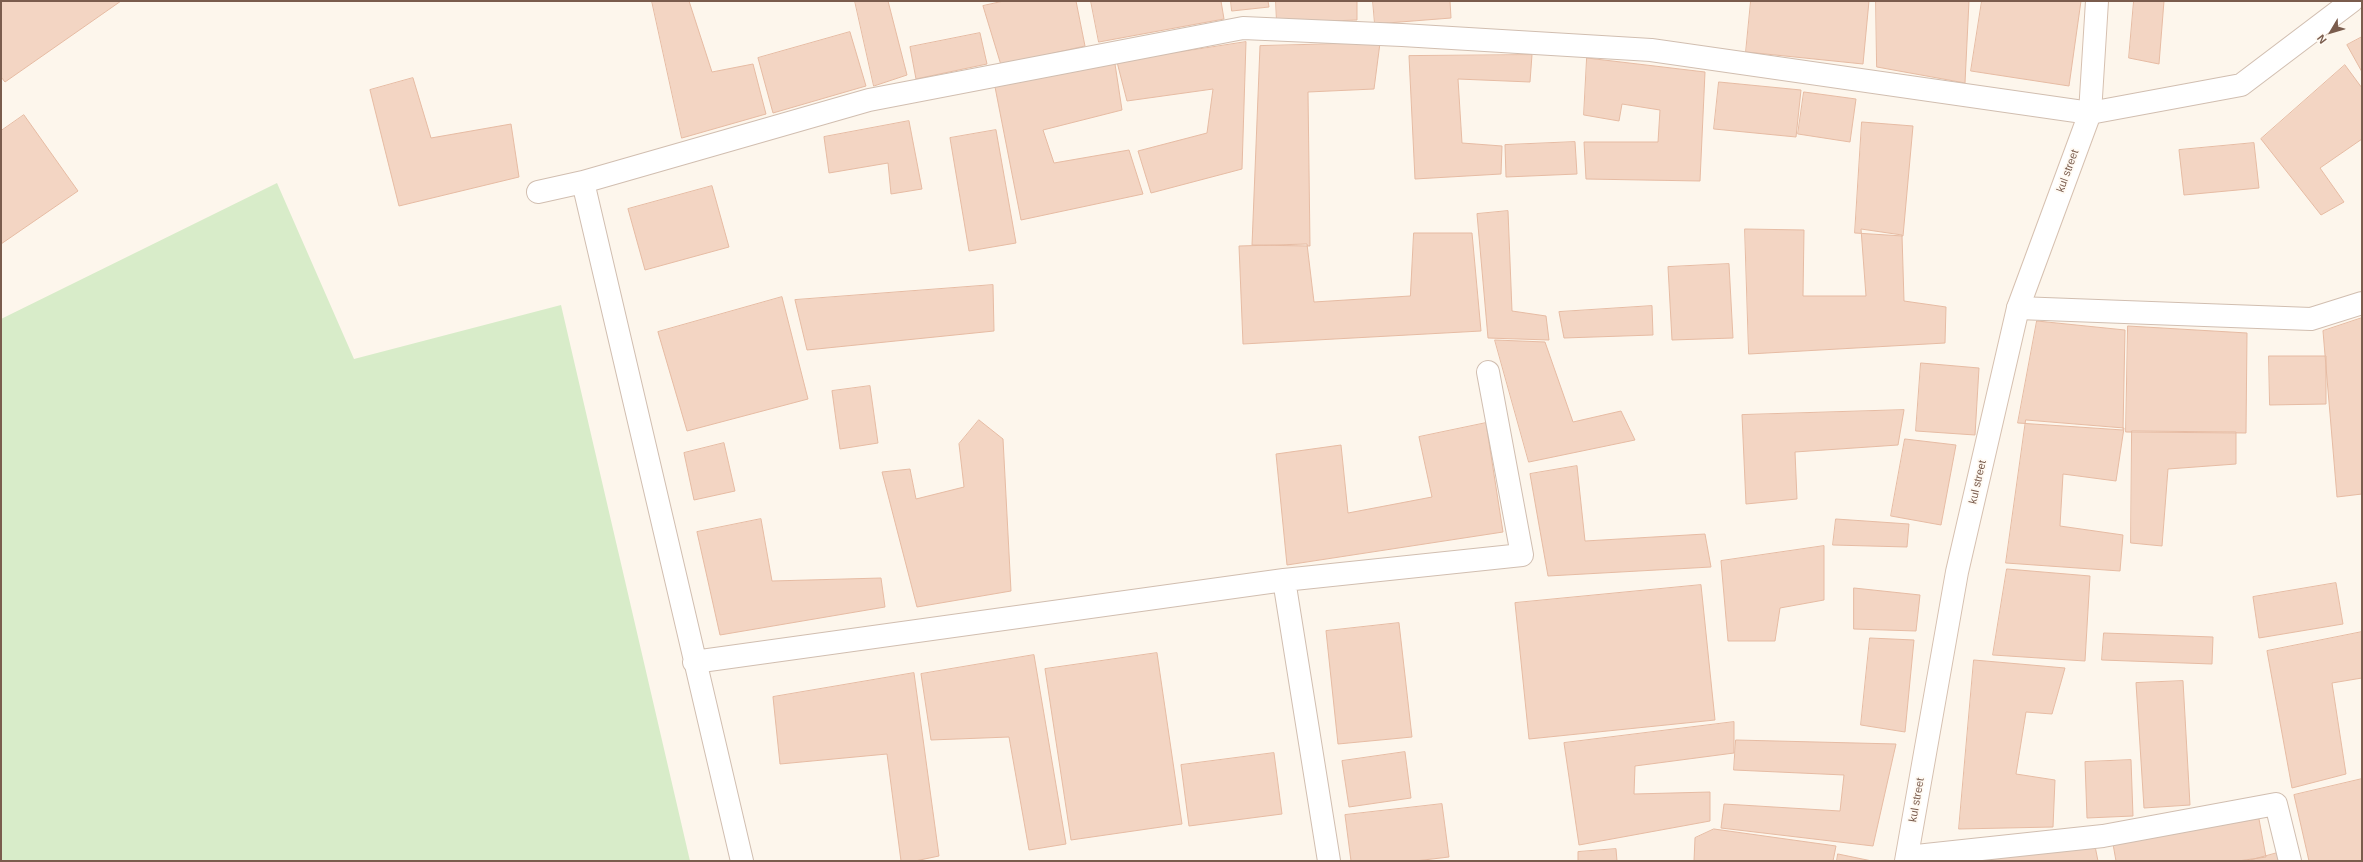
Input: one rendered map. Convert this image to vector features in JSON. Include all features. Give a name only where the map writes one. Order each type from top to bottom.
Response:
[{"type":"street","name":"kul street","points":[[1907,859],[1957,572],[2018,308],[2090,113],[2097,1]]},
{"type":"street","points":[[538,192],[583,182],[869,100],[1243,28],[1402,35],[1652,50],[2090,113],[2241,85],[2352,1]]},
{"type":"street","points":[[583,182],[694,662],[742,861]]},
{"type":"street","points":[[2018,308],[2311,319],[2362,303]]},
{"type":"street","points":[[694,662],[1284,580],[1522,555],[1488,372]]},
{"type":"street","points":[[1284,580],[1328,861]]},
{"type":"street","points":[[1907,859],[2103,836],[2276,804],[2290,861]]},
{"type":"green space","points":[[277,183],[354,359],[561,305],[690,861],[1,861],[1,319]]},
{"type":"building","points":[[1,1],[121,1],[5,82],[1,77]]},
{"type":"building","points":[[652,1],[689,1],[712,72],[753,64],[766,114],[682,138]]},
{"type":"building","points":[[855,1],[888,1],[907,75],[874,86]]},
{"type":"building","points":[[1004,1],[1076,1],[1085,46],[1001,65],[983,6]]},
{"type":"building","points":[[1091,1],[1221,1],[1224,19],[1099,42]]},
{"type":"building","points":[[1231,1],[1268,1],[1269,7],[1232,11]]},
{"type":"building","points":[[1276,1],[1357,1],[1357,20],[1277,23]]},
{"type":"building","points":[[1373,1],[1450,1],[1451,18],[1375,24]]},
{"type":"building","points":[[1751,1],[1869,1],[1863,64],[1746,52]]},
{"type":"building","points":[[1876,1],[1969,1],[1965,83],[1877,67]]},
{"type":"building","points":[[1982,1],[2081,1],[2069,86],[1971,71]]},
{"type":"building","points":[[2134,1],[2164,1],[2159,64],[2129,58]]},
{"type":"building","points":[[850,32],[866,86],[773,113],[758,58]]},
{"type":"building","points":[[980,33],[987,64],[916,79],[910,47]]},
{"type":"building","points":[[2362,37],[2362,72],[2347,45]]},
{"type":"building","points":[[1246,42],[1242,169],[1151,193],[1138,151],[1207,133],[1213,89],[1127,101],[1117,62]]},
{"type":"building","points":[[1380,43],[1374,89],[1308,92],[1310,246],[1252,245],[1260,46]]},
{"type":"building","points":[[1532,55],[1530,82],[1458,79],[1462,143],[1502,146],[1501,174],[1415,179],[1409,56]]},
{"type":"building","points":[[1587,58],[1705,72],[1700,181],[1586,179],[1584,142],[1658,142],[1660,110],[1622,104],[1619,121],[1584,115]]},
{"type":"building","points":[[1115,64],[1122,110],[1043,130],[1054,163],[1129,150],[1143,194],[1021,220],[995,87]]},
{"type":"building","points":[[2345,65],[2362,88],[2362,139],[2320,168],[2344,202],[2321,215],[2261,139]]},
{"type":"building","points":[[413,78],[431,138],[511,124],[519,177],[399,206],[370,90]]},
{"type":"building","points":[[1719,82],[1801,90],[1796,137],[1714,129]]},
{"type":"building","points":[[1804,92],[1856,99],[1850,142],[1798,134]]},
{"type":"building","points":[[24,115],[78,191],[1,244],[1,131]]},
{"type":"building","points":[[909,121],[922,189],[891,194],[888,163],[829,173],[824,137]]},
{"type":"building","points":[[1862,122],[1913,126],[1903,236],[1855,233]]},
{"type":"building","points":[[996,130],[1016,243],[969,251],[950,138]]},
{"type":"building","points":[[1575,142],[1577,174],[1506,177],[1505,145]]},
{"type":"building","points":[[2254,143],[2259,188],[2184,195],[2179,150]]},
{"type":"building","points":[[712,186],[729,247],[645,270],[628,209]]},
{"type":"building","points":[[1508,211],[1512,311],[1546,316],[1549,340],[1488,338],[1477,214]]},
{"type":"building","points":[[1745,229],[1804,230],[1803,296],[1866,296],[1861,229],[1902,235],[1904,301],[1946,307],[1945,343],[1749,354]]},
{"type":"building","points":[[1414,233],[1472,233],[1481,331],[1243,344],[1239,246],[1307,244],[1314,302],[1410,296]]},
{"type":"building","points":[[1729,264],[1733,338],[1672,340],[1668,267]]},
{"type":"building","points":[[993,285],[994,331],[807,350],[795,300]]},
{"type":"building","points":[[782,297],[808,399],[687,431],[658,332]]},
{"type":"building","points":[[1652,306],[1653,335],[1564,338],[1559,312]]},
{"type":"building","points":[[2362,318],[2362,494],[2337,497],[2323,331]]},
{"type":"building","points":[[2037,321],[2125,330],[2123,430],[2018,423]]},
{"type":"building","points":[[2128,326],[2247,333],[2246,433],[2126,432]]},
{"type":"building","points":[[1495,340],[1545,342],[1573,422],[1621,411],[1635,440],[1529,462]]},
{"type":"building","points":[[2269,356],[2326,356],[2326,404],[2270,405]]},
{"type":"building","points":[[1921,363],[1979,368],[1975,435],[1916,431]]},
{"type":"building","points":[[870,386],[878,443],[840,449],[832,391]]},
{"type":"building","points":[[1904,410],[1898,445],[1795,452],[1797,499],[1746,504],[1742,415]]},
{"type":"building","points":[[979,420],[1003,439],[1011,591],[917,607],[882,472],[910,469],[916,499],[964,487],[959,444]]},
{"type":"building","points":[[2026,420],[2124,428],[2116,481],[2063,474],[2060,526],[2123,535],[2120,571],[2006,563]]},
{"type":"building","points":[[1486,423],[1503,532],[1287,565],[1276,454],[1341,445],[1348,513],[1432,497],[1419,437]]},
{"type":"building","points":[[2132,431],[2236,432],[2236,464],[2168,469],[2162,546],[2131,543]]},
{"type":"building","points":[[1905,439],[1956,445],[1941,525],[1891,516]]},
{"type":"building","points":[[724,443],[735,491],[694,500],[684,453]]},
{"type":"building","points":[[1577,466],[1585,541],[1705,534],[1711,567],[1548,576],[1530,474]]},
{"type":"building","points":[[761,519],[772,581],[881,578],[885,607],[720,635],[697,532]]},
{"type":"building","points":[[1836,519],[1909,524],[1907,547],[1833,545]]},
{"type":"building","points":[[1824,546],[1824,600],[1780,608],[1775,641],[1728,641],[1721,561]]},
{"type":"building","points":[[2007,569],[2090,576],[2085,661],[1993,655]]},
{"type":"building","points":[[2336,583],[2343,624],[2259,638],[2253,597]]},
{"type":"building","points":[[1701,585],[1715,720],[1529,739],[1515,603]]},
{"type":"building","points":[[1854,588],[1920,595],[1916,631],[1854,629]]},
{"type":"building","points":[[1399,623],[1412,737],[1338,744],[1326,631]]},
{"type":"building","points":[[2362,632],[2362,678],[2332,683],[2346,774],[2292,788],[2267,651]]},
{"type":"building","points":[[2104,633],[2213,637],[2212,664],[2102,660]]},
{"type":"building","points":[[1870,638],[1914,640],[1905,732],[1861,725]]},
{"type":"building","points":[[1157,653],[1182,824],[1071,840],[1045,669]]},
{"type":"building","points":[[1034,655],[1066,844],[1029,850],[1009,737],[931,740],[921,674]]},
{"type":"building","points":[[1974,660],[2065,668],[2052,714],[2026,712],[2016,774],[2055,780],[2053,827],[1959,829]]},
{"type":"building","points":[[914,673],[939,856],[915,861],[901,861],[887,754],[780,764],[773,697]]},
{"type":"building","points":[[2183,681],[2190,805],[2144,808],[2136,683]]},
{"type":"building","points":[[1734,722],[1734,753],[1635,766],[1634,794],[1710,792],[1710,821],[1579,845],[1564,743]]},
{"type":"building","points":[[1736,740],[1896,744],[1873,846],[1721,828],[1724,804],[1840,811],[1844,775],[1734,770]]},
{"type":"building","points":[[1405,752],[1411,798],[1349,807],[1342,761]]},
{"type":"building","points":[[1274,753],[1282,814],[1189,826],[1181,765]]},
{"type":"building","points":[[2131,760],[2133,816],[2087,818],[2085,762]]},
{"type":"building","points":[[2362,779],[2362,861],[2309,861],[2294,795]]},
{"type":"building","points":[[1442,804],[1449,857],[1415,861],[1351,861],[1345,815]]},
{"type":"building","points":[[2259,819],[2266,857],[2238,861],[2116,861],[2113,844]]},
{"type":"building","points":[[1714,829],[1836,846],[1833,861],[1694,861],[1695,838]]},
{"type":"building","points":[[2095,846],[2098,861],[1985,861],[1985,857]]},
{"type":"building","points":[[1616,849],[1617,861],[1578,861],[1578,852]]},
{"type":"building","points":[[2281,852],[2283,861],[2247,861]]},
{"type":"building","points":[[1838,854],[1872,861],[1837,861]]}]
